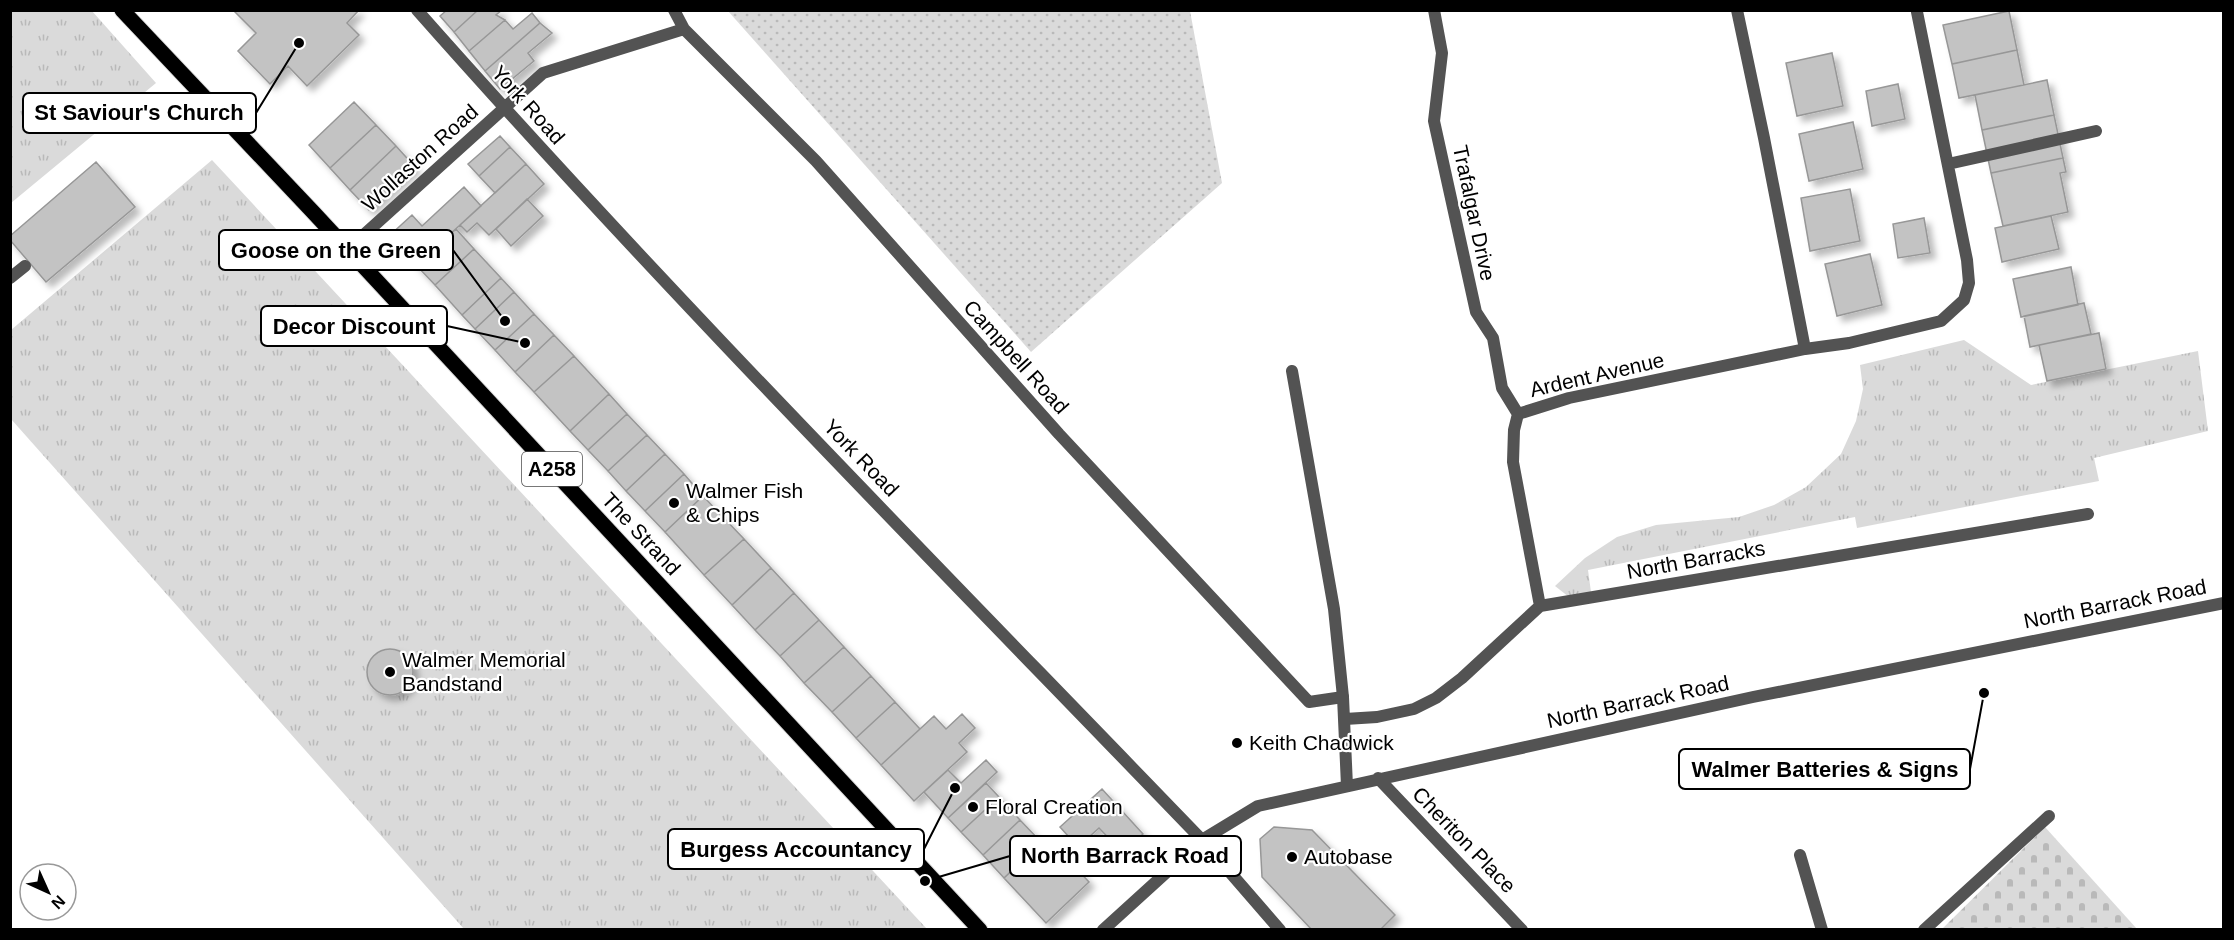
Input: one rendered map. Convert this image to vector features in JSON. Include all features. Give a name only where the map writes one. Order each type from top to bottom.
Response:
[{"type":"main road","name":"The Strand","points":[[122,10],[980,930]]},
{"type":"street","name":"York Road","points":[[417,10],[504,109],[674,292],[1202,840],[1280,930]]},
{"type":"street","name":"Campbell Road","points":[[674,10],[684,29],[816,161],[1059,434],[1309,702],[1343,697]]},
{"type":"street","name":"Trafalgar Drive","points":[[1434,10],[1442,53],[1434,121],[1476,312],[1493,338],[1502,388],[1518,414]]},
{"type":"street","points":[[1737,10],[1805,349]]},
{"type":"street","points":[[1917,12],[1948,164],[2096,131]]},
{"type":"street","name":"Wollaston Road","points":[[347,250],[543,73],[684,29]]},
{"type":"street","name":"Ardent Avenue","points":[[1540,606],[1513,462],[1514,430],[1518,414],[1569,398],[1805,349],[1850,343],[1941,321],[1964,300],[1969,283],[1967,260],[1948,164]]},
{"type":"street","points":[[10,278],[25,266]]},
{"type":"street","points":[[1292,371],[1335,609],[1345,719],[1347,786]]},
{"type":"street","name":"North Barracks","points":[[1540,606],[2088,514]]},
{"type":"street","name":"North Barrack Road","points":[[1103,930],[1202,840],[1258,806],[1765,694],[2223,603]]},
{"type":"street","points":[[1345,719],[1377,717],[1414,709],[1436,698],[1462,678],[1540,606]]},
{"type":"street","name":"Cheriton Place","points":[[1378,778],[1522,930]]},
{"type":"street","points":[[1924,930],[2049,816]]},
{"type":"street","points":[[1800,855],[1822,930]]},
{"type":"green space","points":[[11,10],[92,11],[156,83],[11,203]]},
{"type":"green space","points":[[728,11],[1190,11],[1222,183],[1031,352]]},
{"type":"green space","points":[[212,160],[927,929],[464,929],[11,419],[11,330]]},
{"type":"green space","points":[[1964,340],[2031,385],[2198,351],[2208,431],[2094,458],[2099,481],[1857,528],[1855,517],[1588,570],[1591,592],[1569,597],[1555,586],[1585,558],[1617,537],[1656,525],[1739,517],[1774,505],[1806,487],[1841,454],[1856,421],[1863,389],[1860,365]]},
{"type":"green space","points":[[2045,827],[2137,929],[1941,930]]},
{"type":"building","points":[[237,10],[359,10],[347,23],[359,35],[307,86],[288,66],[270,84],[238,51],[256,33],[235,12]]},
{"type":"building","points":[[447,10],[478,10],[454,32],[440,16]]},
{"type":"building","points":[[478,10],[502,10],[496,15],[505,20],[469,51],[454,32]]},
{"type":"building","points":[[2009,11],[2017,50],[1952,64],[1943,25]]},
{"type":"building","points":[[532,13],[540,23],[485,71],[469,51],[505,20],[513,29]]},
{"type":"building","points":[[540,23],[552,33],[528,53],[534,61],[500,89],[485,71]]},
{"type":"building","points":[[2017,50],[2024,85],[1959,98],[1952,64]]},
{"type":"building","points":[[1832,53],[1843,106],[1797,116],[1786,63]]},
{"type":"building","points":[[2047,80],[2054,115],[1982,130],[1975,95]]},
{"type":"building","points":[[1898,84],[1905,119],[1872,126],[1866,91]]},
{"type":"building","points":[[354,102],[376,125],[330,168],[309,145]]},
{"type":"building","points":[[2054,115],[2063,158],[1991,173],[1982,130]]},
{"type":"building","points":[[1853,122],[1863,169],[1809,181],[1799,134]]},
{"type":"building","points":[[376,125],[396,146],[350,190],[330,168]]},
{"type":"building","points":[[500,136],[510,147],[479,176],[468,164]]},
{"type":"building","points":[[396,146],[415,167],[369,210],[350,190]]},
{"type":"building","points":[[510,147],[526,164],[495,193],[479,176]]},
{"type":"building","points":[[2063,158],[2066,172],[2060,173],[2068,212],[2003,226],[1991,173]]},
{"type":"building","points":[[96,162],[135,207],[46,282],[10,240],[10,236]]},
{"type":"building","points":[[526,164],[544,184],[489,235],[477,223],[467,232],[460,225]]},
{"type":"building","points":[[464,187],[481,206],[416,265],[389,236],[412,215],[422,226]]},
{"type":"building","points":[[1850,189],[1860,241],[1810,251],[1801,198]]},
{"type":"building","points":[[527,199],[543,216],[511,246],[496,229]]},
{"type":"building","points":[[2051,216],[2059,249],[2002,262],[1995,228]]},
{"type":"building","points":[[1924,218],[1930,253],[1898,258],[1893,224]]},
{"type":"building","points":[[456,229],[474,249],[435,285],[416,265]]},
{"type":"building","points":[[474,249],[501,278],[462,315],[435,285]]},
{"type":"building","points":[[1870,254],[1882,305],[1837,316],[1825,264]]},
{"type":"building","points":[[2071,267],[2078,305],[2021,317],[2013,279]]},
{"type":"building","points":[[501,278],[514,292],[475,329],[462,315]]},
{"type":"building","points":[[514,292],[534,314],[495,350],[475,329]]},
{"type":"building","points":[[2084,303],[2091,334],[2030,347],[2024,316]]},
{"type":"building","points":[[534,314],[554,335],[515,372],[495,350]]},
{"type":"building","points":[[2099,333],[2106,369],[2047,381],[2039,345]]},
{"type":"building","points":[[554,335],[574,356],[534,392],[515,372]]},
{"type":"building","points":[[574,356],[609,394],[570,431],[534,392]]},
{"type":"building","points":[[609,394],[627,414],[588,450],[570,431]]},
{"type":"building","points":[[627,414],[647,435],[608,471],[588,450]]},
{"type":"building","points":[[647,435],[665,454],[626,491],[608,471]]},
{"type":"building","points":[[665,454],[684,474],[645,511],[626,491]]},
{"type":"building","name":"Walmer Fish & Chips","points":[[684,474],[703,496],[665,532],[645,511]]},
{"type":"building","points":[[703,496],[744,539],[704,575],[665,532]]},
{"type":"building","points":[[744,539],[771,568],[732,605],[704,575]]},
{"type":"building","points":[[771,568],[794,593],[755,630],[732,605]]},
{"type":"building","points":[[794,593],[819,620],[780,656],[755,630]]},
{"type":"building","points":[[819,620],[844,647],[804,683],[780,656]]},
{"type":"building","points":[[844,647],[871,676],[832,712],[804,683]]},
{"type":"building","name":"Walmer Memorial Bandstand","points":[[390,649],[406,656],[413,672],[406,688],[390,695],[374,688],[367,672],[374,656]]},
{"type":"building","points":[[871,676],[895,702],[856,738],[832,712]]},
{"type":"building","points":[[895,702],[920,729],[881,765],[856,738]]},
{"type":"building","points":[[962,714],[975,728],[959,743],[967,752],[914,801],[881,765],[934,716],[946,729]]},
{"type":"building","points":[[986,760],[997,772],[948,818],[924,792],[948,770],[961,783]]},
{"type":"building","name":"Floral Creation","points":[[986,783],[999,797],[961,832],[948,818]]},
{"type":"building","points":[[1102,789],[1143,834],[1123,853],[1099,828],[1078,847],[1060,827]]},
{"type":"building","points":[[999,797],[1020,820],[983,855],[961,832]]},
{"type":"building","points":[[1020,820],[1042,843],[1004,878],[983,855]]},
{"type":"building","points":[[1274,827],[1312,830],[1395,915],[1380,930],[1312,930],[1262,877],[1260,839]]},
{"type":"building","points":[[1047,837],[1089,882],[1046,923],[1004,878]]},
{"type":"place","name":"St Saviour's Church","points":[[299,43]]},
{"type":"place","name":"Goose on the Green","points":[[505,321]]},
{"type":"place","name":"Decor Discount","points":[[525,343]]},
{"type":"place","name":"Walmer Fish & Chips","points":[[674,503]]},
{"type":"place","name":"Walmer Memorial Bandstand","points":[[390,672]]},
{"type":"place","name":"Walmer Batteries & Signs","points":[[1984,693]]},
{"type":"place","name":"Keith Chadwick","points":[[1237,743]]},
{"type":"place","name":"Burgess Accountancy","points":[[955,788]]},
{"type":"place","name":"Floral Creation","points":[[973,807]]},
{"type":"place","name":"Autobase","points":[[1292,857]]},
{"type":"place","name":"North Barrack Road","points":[[925,881]]}]
